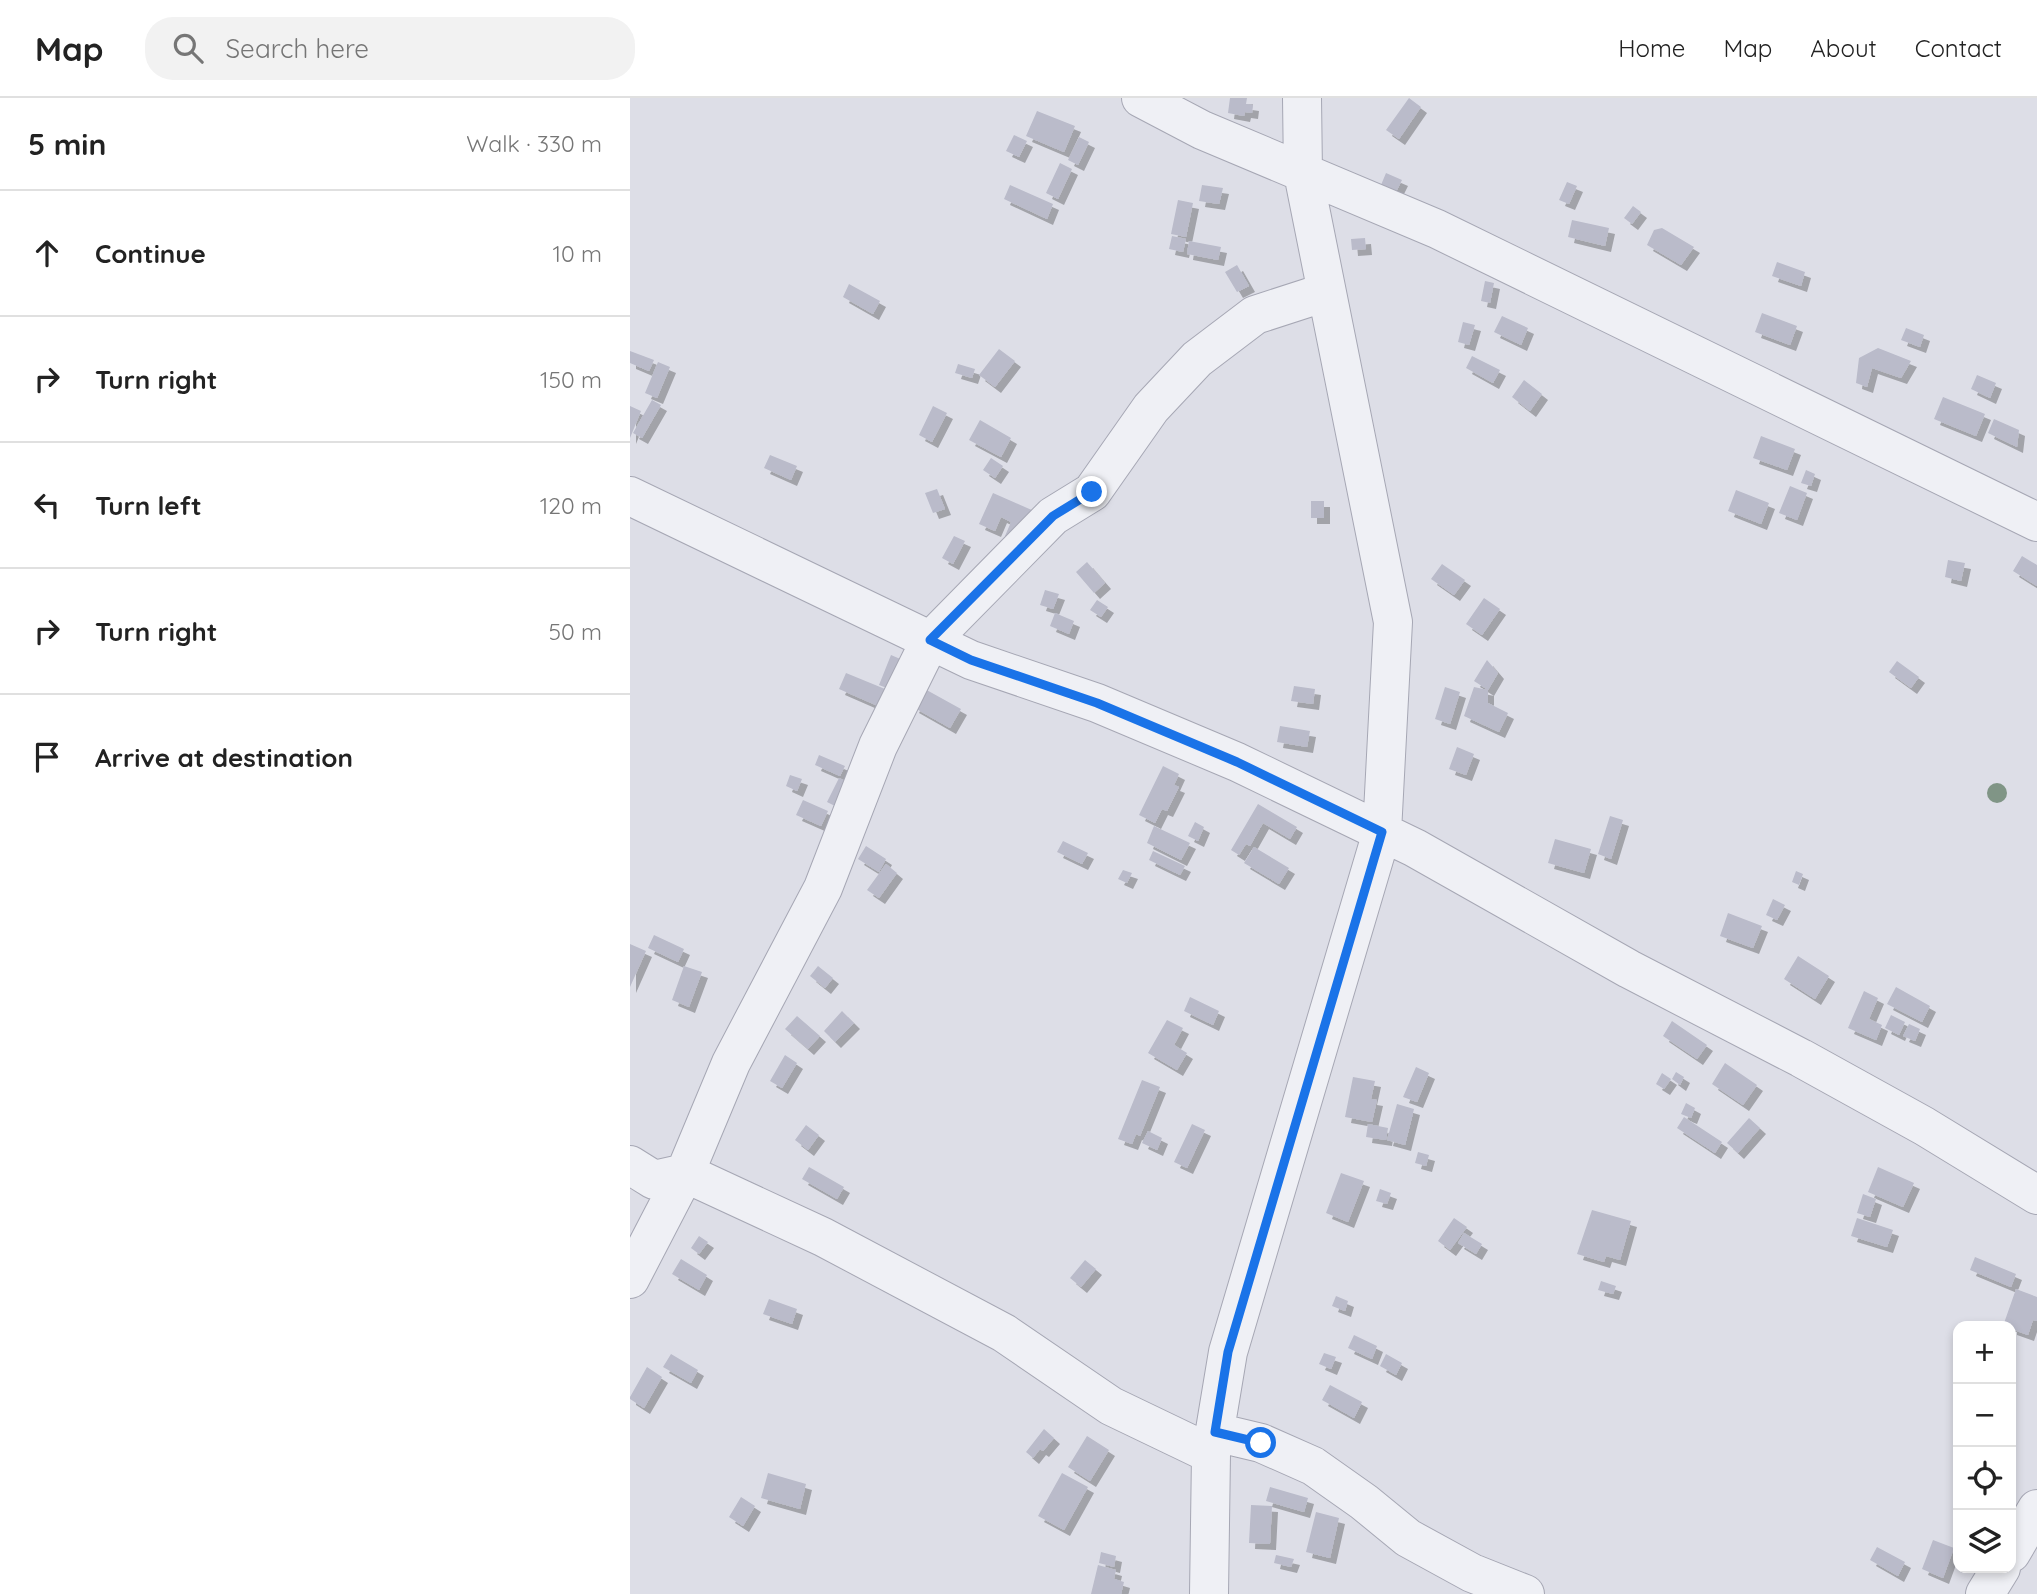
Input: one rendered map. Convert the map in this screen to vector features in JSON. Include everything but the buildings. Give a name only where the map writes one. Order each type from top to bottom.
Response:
[{"type":"street","points":[[1141,98],[1202,130],[1437,229],[2037,522]]},
{"type":"street","points":[[1209,1594],[1213,1443],[1228,1352],[1382,832],[1393,622],[1303,173],[1302,98]]},
{"type":"street","points":[[630,1279],[685,1173],[731,1063],[823,888],[878,746],[930,640],[1053,516],[1092,492],[1151,408],[1198,359],[1255,315],[1326,292]]},
{"type":"street","points":[[630,496],[971,660],[1097,703],[1237,762],[1415,848],[1629,969],[1801,1058],[1924,1126],[2037,1195]]},
{"type":"street","points":[[630,1165],[654,1180],[685,1173],[822,1237],[1004,1334],[1111,1406],[1213,1443],[1261,1443],[1313,1466],[1364,1502],[1408,1538],[1472,1573],[1525,1594]]},
{"type":"street","points":[[2016,1544],[2037,1508]]},
{"type":"street","points":[[1985,1594],[1998,1573]]},
{"type":"route","points":[[1092,492],[1053,516],[930,640],[971,660],[1097,703],[1237,762],[1382,832],[1228,1352],[1215,1432],[1261,1443]]}]
